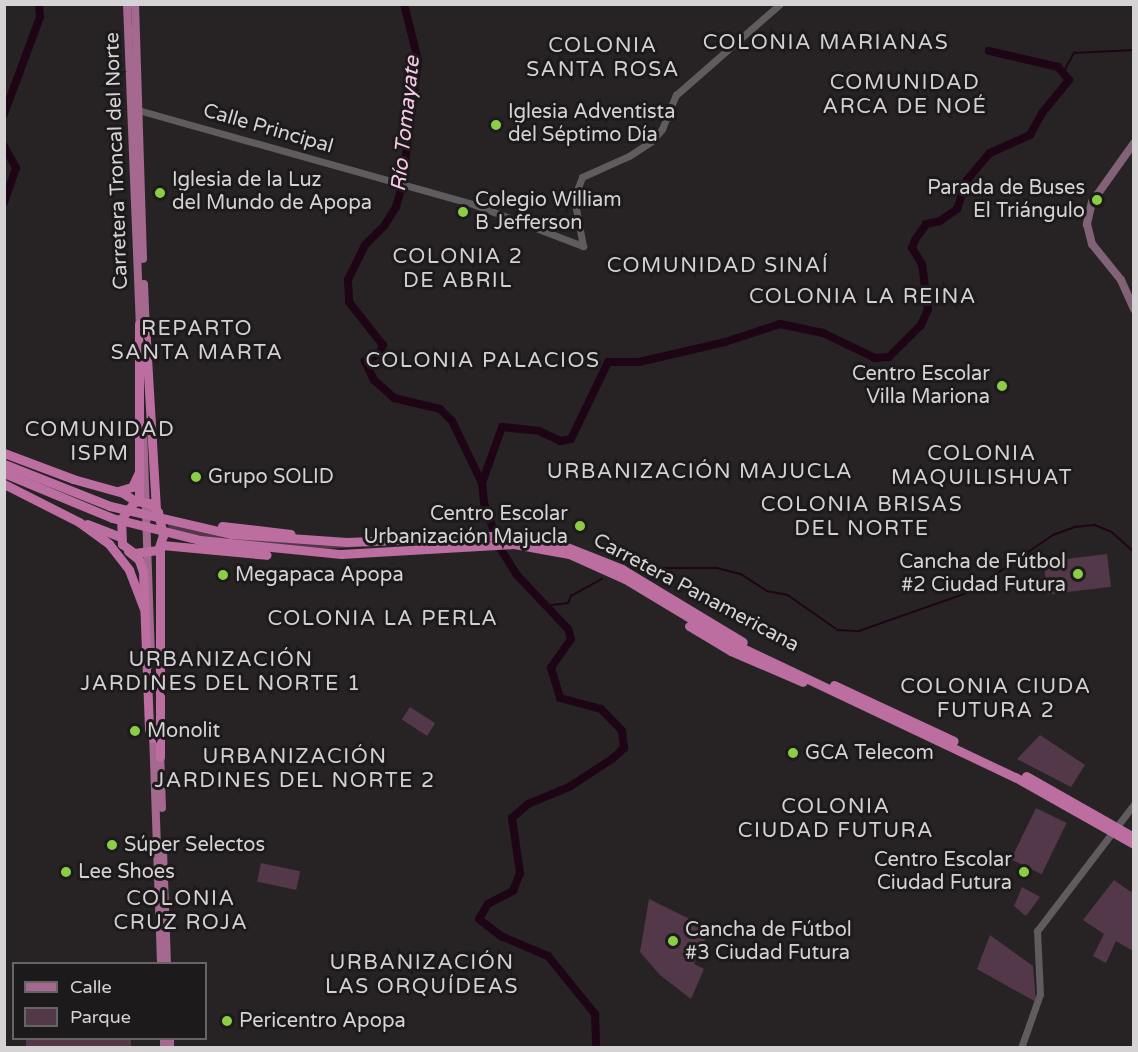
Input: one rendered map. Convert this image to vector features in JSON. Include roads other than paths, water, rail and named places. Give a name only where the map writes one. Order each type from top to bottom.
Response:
[{"type":"highway","points":[[142,324],[140,458],[137,500],[122,515],[119,536],[142,567],[149,729],[153,738]]},
{"type":"highway","points":[[142,324],[161,547],[160,758]]},
{"type":"highway","points":[[4,453],[114,491],[183,520],[347,542]]},
{"type":"highway","points":[[114,491],[134,484],[140,458]]},
{"type":"highway","points":[[4,464],[67,491],[166,522],[265,538],[347,542],[454,541]]},
{"type":"highway","points":[[4,473],[112,519],[169,535],[261,549],[341,554]]},
{"type":"highway","points":[[4,484],[79,522],[119,536]]},
{"type":"highway","points":[[79,522],[109,544],[122,559],[144,609]]},
{"type":"highway","points":[[128,551],[144,554],[161,547],[265,555],[341,554],[454,541]]},
{"type":"highway","name":"Carretera Panamericana","points":[[454,541],[537,544],[608,562],[744,642],[1012,768],[1134,837]]},
{"type":"highway","name":"Carretera Panamericana","points":[[537,544],[597,565],[714,634],[994,766],[1134,844]]},
{"type":"main road","name":"Carretera Troncal del Norte","points":[[127,4],[148,490],[153,738],[161,962]]},
{"type":"main road","name":"Carretera Troncal del Norte","points":[[135,4],[142,324]]},
{"type":"main road","points":[[1134,143],[1092,202],[1088,224],[1092,244],[1121,280],[1134,309]]},
{"type":"main road","name":"Carretera Troncal del Norte","points":[[150,560],[167,962]]},
{"type":"street","name":"Calle Principal","points":[[138,110],[483,208],[583,246],[574,198],[582,177],[629,156],[652,141],[662,129],[676,95],[780,4]]},
{"type":"street","points":[[1021,1047],[1040,994],[1037,931],[1134,804]]},
{"type":"waterway","points":[[4,114],[40,17],[39,4]]},
{"type":"waterway","name":"Río Tomayate","points":[[404,4],[418,60],[402,186],[396,207],[384,226],[365,245],[348,280],[349,302],[383,345],[379,354],[365,361],[374,380],[394,398],[440,409],[452,421],[482,483],[484,503],[500,548],[516,574],[568,629],[571,639],[551,668],[560,698],[601,709],[622,731],[624,748],[612,759],[569,787],[528,804],[512,818],[520,873],[513,891],[488,904],[479,919],[501,936],[548,956],[595,1014],[596,1048]]},
{"type":"waterway","points":[[1064,71],[1074,53],[1134,50]]},
{"type":"waterway","points":[[482,483],[502,427],[539,431],[560,441],[571,439],[608,362],[639,362],[725,342],[780,324],[823,333],[875,358],[889,357],[921,325],[928,309],[922,264],[912,248],[915,240],[926,224],[940,221],[957,209],[967,180],[990,153],[1030,135],[1042,113],[1069,80],[1058,67],[989,51]]},
{"type":"waterway","points":[[4,146],[16,168],[4,203]]},
{"type":"waterway","points":[[640,568],[717,568],[741,574],[767,591],[788,595],[838,630],[859,631],[970,592],[1053,535],[1075,527],[1095,525],[1112,532],[1134,552]]},
{"type":"waterway","points":[[544,606],[568,603],[571,596],[602,579]]},
{"type":"place","name":"Iglesia Adventista del Séptimo Día","points":[[496,125]]},
{"type":"place","name":"Iglesia de la Luz del Mundo de Apopa","points":[[160,193]]},
{"type":"place","name":"Parada de Buses El Triángulo","points":[[1097,200]]},
{"type":"place","name":"Colegio William B Jefferson","points":[[463,212]]},
{"type":"place","name":"Centro Escolar Villa Mariona","points":[[1002,386]]},
{"type":"place","name":"Grupo SOLID","points":[[196,477]]},
{"type":"place","name":"Centro Escolar Urbanización Majucla","points":[[580,526]]},
{"type":"place","name":"Cancha de Fútbol #2 Ciudad Futura","points":[[1078,574]]},
{"type":"place","name":"Megapaca Apopa","points":[[223,575]]},
{"type":"place","name":"Monolit","points":[[135,731]]},
{"type":"place","name":"GCA Telecom","points":[[793,753]]},
{"type":"place","name":"Súper Selectos","points":[[112,845]]},
{"type":"place","name":"Lee Shoes","points":[[66,872]]},
{"type":"place","name":"Centro Escolar Ciudad Futura","points":[[1024,872]]},
{"type":"place","name":"Cancha de Fútbol #3 Ciudad Futura","points":[[673,941]]},
{"type":"place","name":"Pericentro Apopa","points":[[227,1021]]},
{"type":"district","name":"COLONIA MARIANAS","points":[[826,43]]},
{"type":"district","name":"COLONIA SANTA ROSA","points":[[603,58]]},
{"type":"district","name":"COMUNIDAD ARCA DE NOÉ","points":[[905,95]]},
{"type":"district","name":"COMUNIDAD SINAÍ","points":[[718,266]]},
{"type":"district","name":"COLONIA 2 DE ABRIL","points":[[458,269]]},
{"type":"district","name":"COLONIA LA REINA","points":[[863,297]]},
{"type":"district","name":"REPARTO SANTA MARTA","points":[[197,341]]},
{"type":"district","name":"COLONIA PALACIOS","points":[[483,361]]},
{"type":"district","name":"COMUNIDAD ISPM","points":[[100,442]]},
{"type":"district","name":"COLONIA MAQUILISHUAT","points":[[982,466]]},
{"type":"district","name":"URBANIZACIÓN MAJUCLA","points":[[700,472]]},
{"type":"district","name":"COLONIA BRISAS DEL NORTE","points":[[862,517]]},
{"type":"district","name":"COLONIA LA PERLA","points":[[383,619]]},
{"type":"district","name":"URBANIZACIÓN JARDINES DEL NORTE 1","points":[[221,672]]},
{"type":"district","name":"COLONIA CIUDA FUTURA 2","points":[[996,699]]},
{"type":"district","name":"URBANIZACIÓN JARDINES DEL NORTE 2","points":[[295,769]]},
{"type":"district","name":"COLONIA CIUDAD FUTURA","points":[[836,819]]},
{"type":"district","name":"COLONIA CRUZ ROJA","points":[[181,911]]},
{"type":"district","name":"URBANIZACIÓN LAS ORQUÍDEAS","points":[[422,975]]}]
